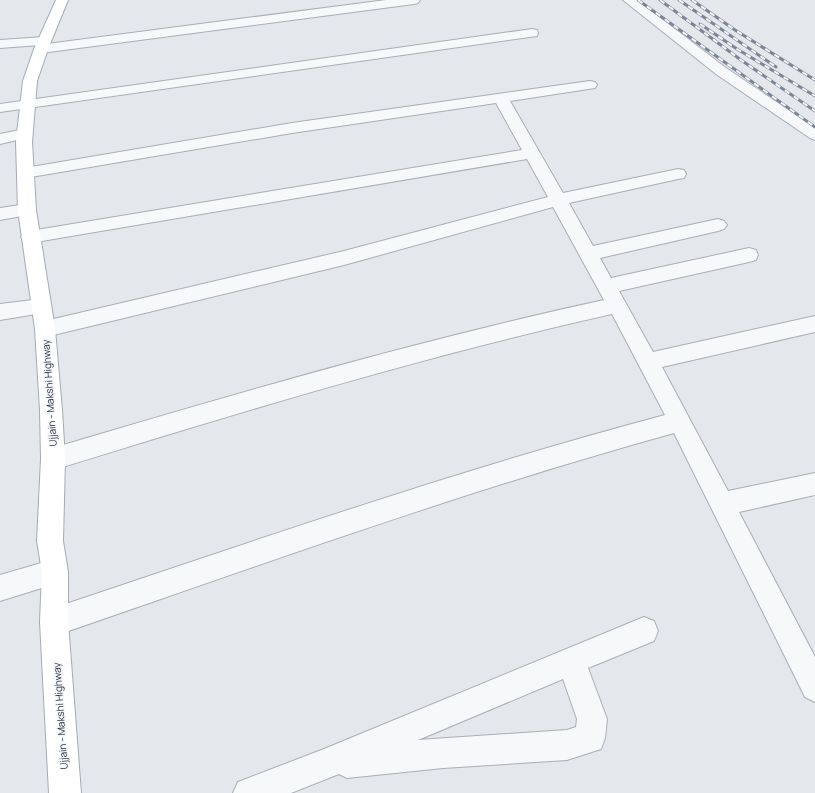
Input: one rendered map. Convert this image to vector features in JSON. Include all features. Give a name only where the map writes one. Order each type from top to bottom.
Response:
[{"type":"main road","name":"Ujjain - Makshi Highway","points":[[62,0],[42,45],[30,81],[25,134],[25,173],[30,236],[40,307],[45,329],[53,459],[50,541],[55,572],[54,622],[65,793]]},
{"type":"street","points":[[0,44],[42,45],[414,0]]},
{"type":"street","points":[[629,0],[721,71],[815,135]]},
{"type":"street","points":[[0,108],[532,33]]},
{"type":"street","points":[[25,173],[192,144],[500,97],[590,85]]},
{"type":"street","points":[[500,97],[607,286],[680,421],[815,686]]},
{"type":"street","points":[[0,139],[25,134]]},
{"type":"street","points":[[30,236],[531,153]]},
{"type":"street","points":[[45,329],[344,258],[558,200],[678,174]]},
{"type":"street","points":[[0,214],[27,210]]},
{"type":"street","points":[[589,254],[718,225]]},
{"type":"street","points":[[607,286],[749,255]]},
{"type":"street","points":[[53,459],[373,366],[494,333],[617,305]]},
{"type":"street","points":[[0,312],[40,307]]},
{"type":"street","points":[[648,362],[815,324]]},
{"type":"street","points":[[54,622],[483,477],[604,441],[680,421]]},
{"type":"street","points":[[721,504],[815,484]]},
{"type":"street","points":[[0,588],[55,572]]},
{"type":"street","points":[[249,793],[326,764],[452,710],[644,631]]},
{"type":"street","points":[[326,764],[443,753],[567,745],[590,738],[592,719],[571,661]]},
{"type":"railway","points":[[638,0],[815,127]]},
{"type":"railway","points":[[660,0],[741,60],[815,111]]},
{"type":"railway","points":[[679,0],[776,67]]},
{"type":"railway","points":[[692,0],[735,30],[815,80]]},
{"type":"railway","points":[[700,24],[737,49],[815,96]]}]
